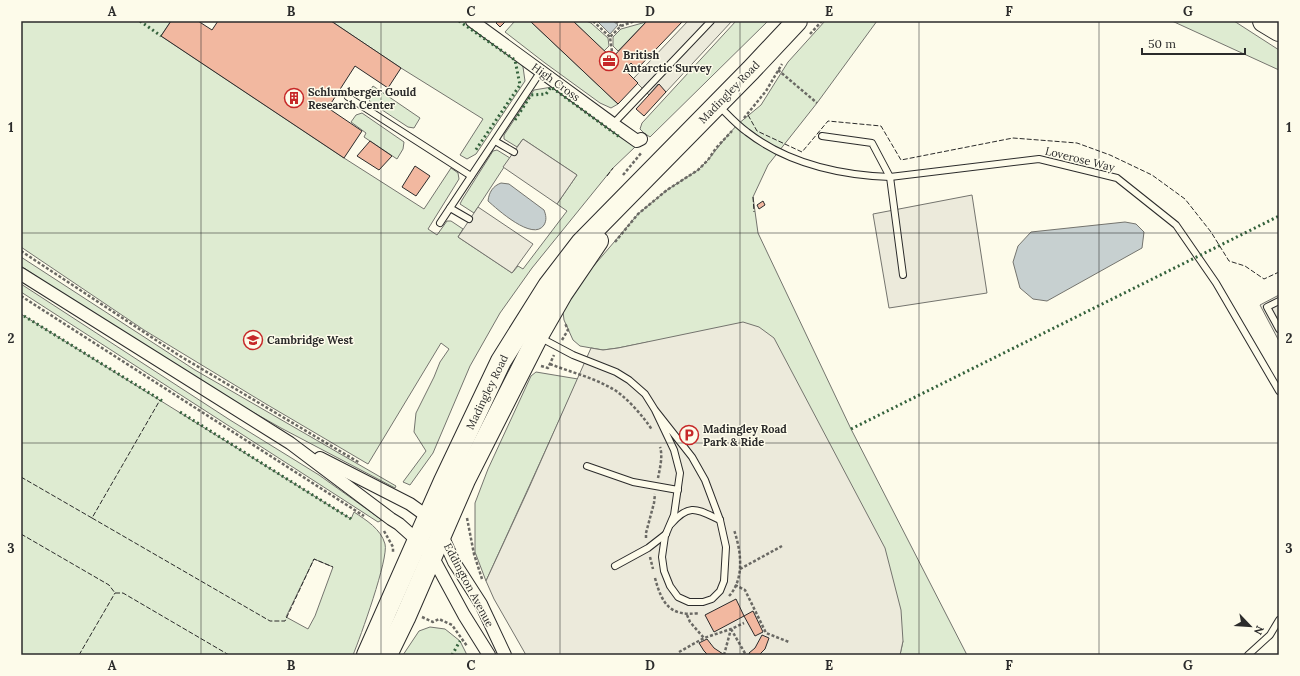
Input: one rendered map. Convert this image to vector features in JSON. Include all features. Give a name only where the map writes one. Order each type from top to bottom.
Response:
[{"type":"highway","points":[[1264,21],[1279,30]]},
{"type":"main road","name":"Madingley Road","points":[[387,655],[405,618],[548,286],[581,243],[716,104],[764,57],[802,28]]},
{"type":"main road","name":"Madingley Road","points":[[368,655],[444,481],[501,361],[529,333]]},
{"type":"street","name":"High Cross","points":[[472,21],[613,124],[637,140],[640,139]]},
{"type":"street","points":[[21,274],[290,443]]},
{"type":"street","name":"Eddington Avenue","points":[[290,443],[410,504],[428,517],[441,533],[454,562],[480,604],[505,655]]},
{"type":"street","name":"Eddington Avenue","points":[[290,443],[399,524],[418,540],[432,556],[463,614],[489,655]]},
{"type":"lane","points":[[613,124],[711,21]]},
{"type":"lane","points":[[440,223],[541,71]]},
{"type":"lane","points":[[348,97],[471,176]]},
{"type":"lane","name":"Loverose Way","points":[[716,104],[746,132],[771,148],[816,166],[843,173],[890,177],[1039,159],[1117,178],[1176,225],[1216,283],[1279,391]]},
{"type":"lane","points":[[822,136],[872,143],[890,177],[903,275]]},
{"type":"lane","points":[[495,141],[514,152]]},
{"type":"lane","points":[[450,208],[470,219]]},
{"type":"lane","points":[[1279,301],[1267,307],[1279,329]]},
{"type":"lane","points":[[529,333],[573,355],[616,372],[629,380],[645,394],[655,410],[692,457],[706,480],[720,520],[726,546],[724,581],[720,591],[712,599],[703,602],[690,602],[678,597],[670,586],[664,571],[662,557],[665,536],[674,515],[680,473],[674,450],[655,410]]},
{"type":"lane","points":[[587,466],[633,482],[678,490]]},
{"type":"lane","points":[[615,566],[648,548],[665,536],[672,523],[680,514],[688,510],[696,510],[720,520]]},
{"type":"lane","points":[[1248,655],[1270,635],[1279,620]]},
{"type":"path","points":[[593,21],[610,37],[612,52],[615,55]]},
{"type":"path","points":[[616,21],[621,26]]},
{"type":"path","points":[[610,37],[621,26],[635,21]]},
{"type":"path","points":[[802,28],[822,21]]},
{"type":"path","points":[[764,57],[817,103]]},
{"type":"path","points":[[613,245],[638,214],[667,190],[698,170],[708,160],[716,148],[751,111],[766,91],[781,64],[787,58]]},
{"type":"path","points":[[21,251],[180,356],[362,464]]},
{"type":"path","points":[[21,296],[367,518]]},
{"type":"path","points":[[536,365],[548,368],[568,330],[564,320]]},
{"type":"path","points":[[550,364],[596,380],[613,388],[638,411],[655,434]]},
{"type":"path","points":[[653,571],[646,533],[654,503],[660,468],[662,450],[660,445]]},
{"type":"path","points":[[468,513],[467,519],[474,554],[481,578]]},
{"type":"path","points":[[726,599],[732,593],[738,579],[740,557],[731,524]]},
{"type":"path","points":[[380,527],[385,532],[393,547],[393,556]]},
{"type":"path","points":[[739,569],[782,546]]},
{"type":"path","points":[[655,577],[658,590],[665,604],[671,609],[687,615],[703,612]]},
{"type":"path","points":[[735,585],[745,590],[766,633],[789,642]]},
{"type":"path","points":[[687,615],[690,622],[704,638]]},
{"type":"path","points":[[439,619],[452,625],[469,649]]},
{"type":"path","points":[[679,652],[704,638],[731,629],[744,622]]},
{"type":"path","points":[[724,655],[731,629]]},
{"type":"path","points":[[731,629],[746,655]]},
{"type":"green space","points":[[21,21],[171,21],[161,36],[344,158],[424,209],[451,168],[458,173],[459,179],[428,229],[437,235],[447,221],[451,221],[463,229],[458,237],[512,273],[518,266],[523,269],[567,211],[557,204],[577,175],[523,139],[517,147],[504,139],[504,135],[534,90],[552,87],[635,147],[613,168],[532,268],[500,313],[470,366],[433,453],[410,485],[403,482],[426,451],[414,432],[416,413],[440,362],[449,349],[441,343],[368,464],[144,330],[21,247]]},
{"type":"green space","points":[[331,21],[464,21],[520,62],[523,67],[525,81],[476,154],[467,159],[460,155],[483,119],[401,68]]},
{"type":"green space","points":[[515,21],[530,21],[618,104],[611,108],[600,103],[505,32]]},
{"type":"green space","points":[[573,21],[586,21],[591,23],[608,38],[609,46],[604,51]]},
{"type":"green space","points":[[736,21],[768,21],[650,137],[644,133],[640,129],[642,123]]},
{"type":"green space","points":[[825,21],[877,21],[817,103],[768,165],[753,197],[758,233],[851,429],[967,655],[900,655],[903,641],[648,342],[603,350],[580,346],[573,340],[564,320],[563,312],[574,289],[638,214],[667,190],[698,170],[708,160],[738,124],[761,105],[788,62]]},
{"type":"green space","points":[[1172,21],[1234,21],[1279,50],[1279,70]]},
{"type":"green space","points":[[646,22],[618,51],[613,46],[613,37],[621,29]]},
{"type":"green space","points":[[373,86],[420,118],[414,128],[408,127],[370,102],[369,94]]},
{"type":"green space","points":[[362,113],[404,142],[403,149],[397,159],[364,137],[366,133],[351,122],[356,115]]},
{"type":"green space","points":[[497,150],[510,158],[474,213],[460,204],[493,151]]},
{"type":"green space","points":[[21,257],[195,370],[396,486],[395,488],[281,428],[166,363],[21,266]]},
{"type":"green space","points":[[21,284],[230,420],[319,475],[382,520],[378,522],[21,292]]},
{"type":"green space","points":[[21,314],[351,519],[354,512],[377,529],[385,544],[383,565],[353,655],[21,655]],"holes":[[[314,559],[333,567],[315,616],[308,629],[286,617]]]},
{"type":"green space","points":[[536,372],[578,379],[486,581],[475,552],[475,503],[488,469],[531,376]]},
{"type":"green space","points":[[430,627],[445,629],[460,641],[467,655],[403,655],[419,631]]},
{"type":"shaded area","points":[[597,21],[613,21],[618,25],[610,34]]},
{"type":"shaded area","points":[[688,21],[732,21],[666,92],[658,84],[649,95],[633,79]]},
{"type":"shaded area","points":[[523,139],[577,175],[557,204],[503,167]]},
{"type":"shaded area","points":[[501,183],[509,184],[544,210],[546,221],[544,225],[539,229],[532,230],[524,227],[507,217],[488,201],[492,190]]},
{"type":"shaded area","points":[[972,195],[987,293],[889,308],[873,214]]},
{"type":"shaded area","points":[[478,207],[533,244],[512,273],[458,237]]},
{"type":"shaded area","points":[[1125,222],[1136,224],[1144,232],[1142,248],[1047,301],[1033,299],[1020,288],[1013,262],[1018,246],[1031,232]]},
{"type":"shaded area","points":[[1279,295],[1279,341],[1260,305]]},
{"type":"shaded area","name":"Madingley Road Park & Ride","points":[[743,322],[759,327],[774,338],[885,548],[901,610],[903,641],[900,655],[526,655],[494,599],[486,581],[591,348],[603,350],[618,348]]},
{"type":"building","name":"Schlumberger Gould Research Center","points":[[171,21],[198,21],[212,30],[218,21],[331,21],[401,68],[388,88],[355,66],[328,108],[362,131],[344,158],[161,36]]},
{"type":"building","points":[[498,21],[506,21],[500,27],[496,23]]},
{"type":"building","name":"British Antarctic Survey","points":[[530,21],[573,21],[612,58],[647,21],[683,21],[637,69],[631,63],[625,70],[638,83],[618,104]]},
{"type":"building","points":[[659,84],[666,92],[644,116],[636,109]]},
{"type":"building","points":[[370,141],[392,156],[379,170],[357,156]]},
{"type":"building","points":[[415,166],[430,176],[416,196],[402,187]]},
{"type":"building","points":[[763,201],[765,205],[759,209],[757,205]]},
{"type":"building","points":[[736,599],[744,616],[714,632],[705,615]]},
{"type":"building","points":[[753,611],[763,632],[755,636],[744,616]]},
{"type":"building","points":[[762,635],[769,638],[765,649],[759,655],[750,655],[749,653],[755,648]]},
{"type":"building","points":[[707,639],[714,648],[723,654],[722,655],[708,655],[704,651],[699,643]]},
{"type":"hedge","points":[[140,21],[161,36]]},
{"type":"hedge","points":[[459,21],[515,60],[520,85],[475,151]]},
{"type":"hedge","points":[[515,120],[531,95],[546,94],[551,87],[621,138]]},
{"type":"hedge","points":[[851,429],[1279,216]]},
{"type":"hedge","points":[[24,316],[164,402]]},
{"type":"hedge","points":[[180,412],[351,519]]},
{"type":"hedge","points":[[452,655],[460,641]]},
{"type":"fence","points":[[748,115],[757,131],[802,152],[828,121],[881,126],[901,160],[1013,138],[1077,143],[1110,155],[1152,175],[1185,199],[1211,232],[1229,261],[1245,266],[1264,279],[1279,272]]},
{"type":"fence","points":[[607,176],[613,168]]},
{"type":"fence","points":[[753,197],[754,212]]},
{"type":"fence","points":[[21,477],[92,518],[160,400]]},
{"type":"fence","points":[[92,518],[270,621],[285,621],[314,559],[333,567]]},
{"type":"fence","points":[[21,534],[109,585],[115,593]]},
{"type":"fence","points":[[115,593],[123,593],[229,655]]},
{"type":"fence","points":[[79,655],[115,593]]},
{"type":"place","name":"British Antarctic Survey","points":[[609,61]]},
{"type":"place","name":"Schlumberger Gould Research Center","points":[[294,98]]},
{"type":"place","name":"Cambridge West","points":[[253,340]]},
{"type":"place","name":"Madingley Road Park & Ride","points":[[689,435]]}]
